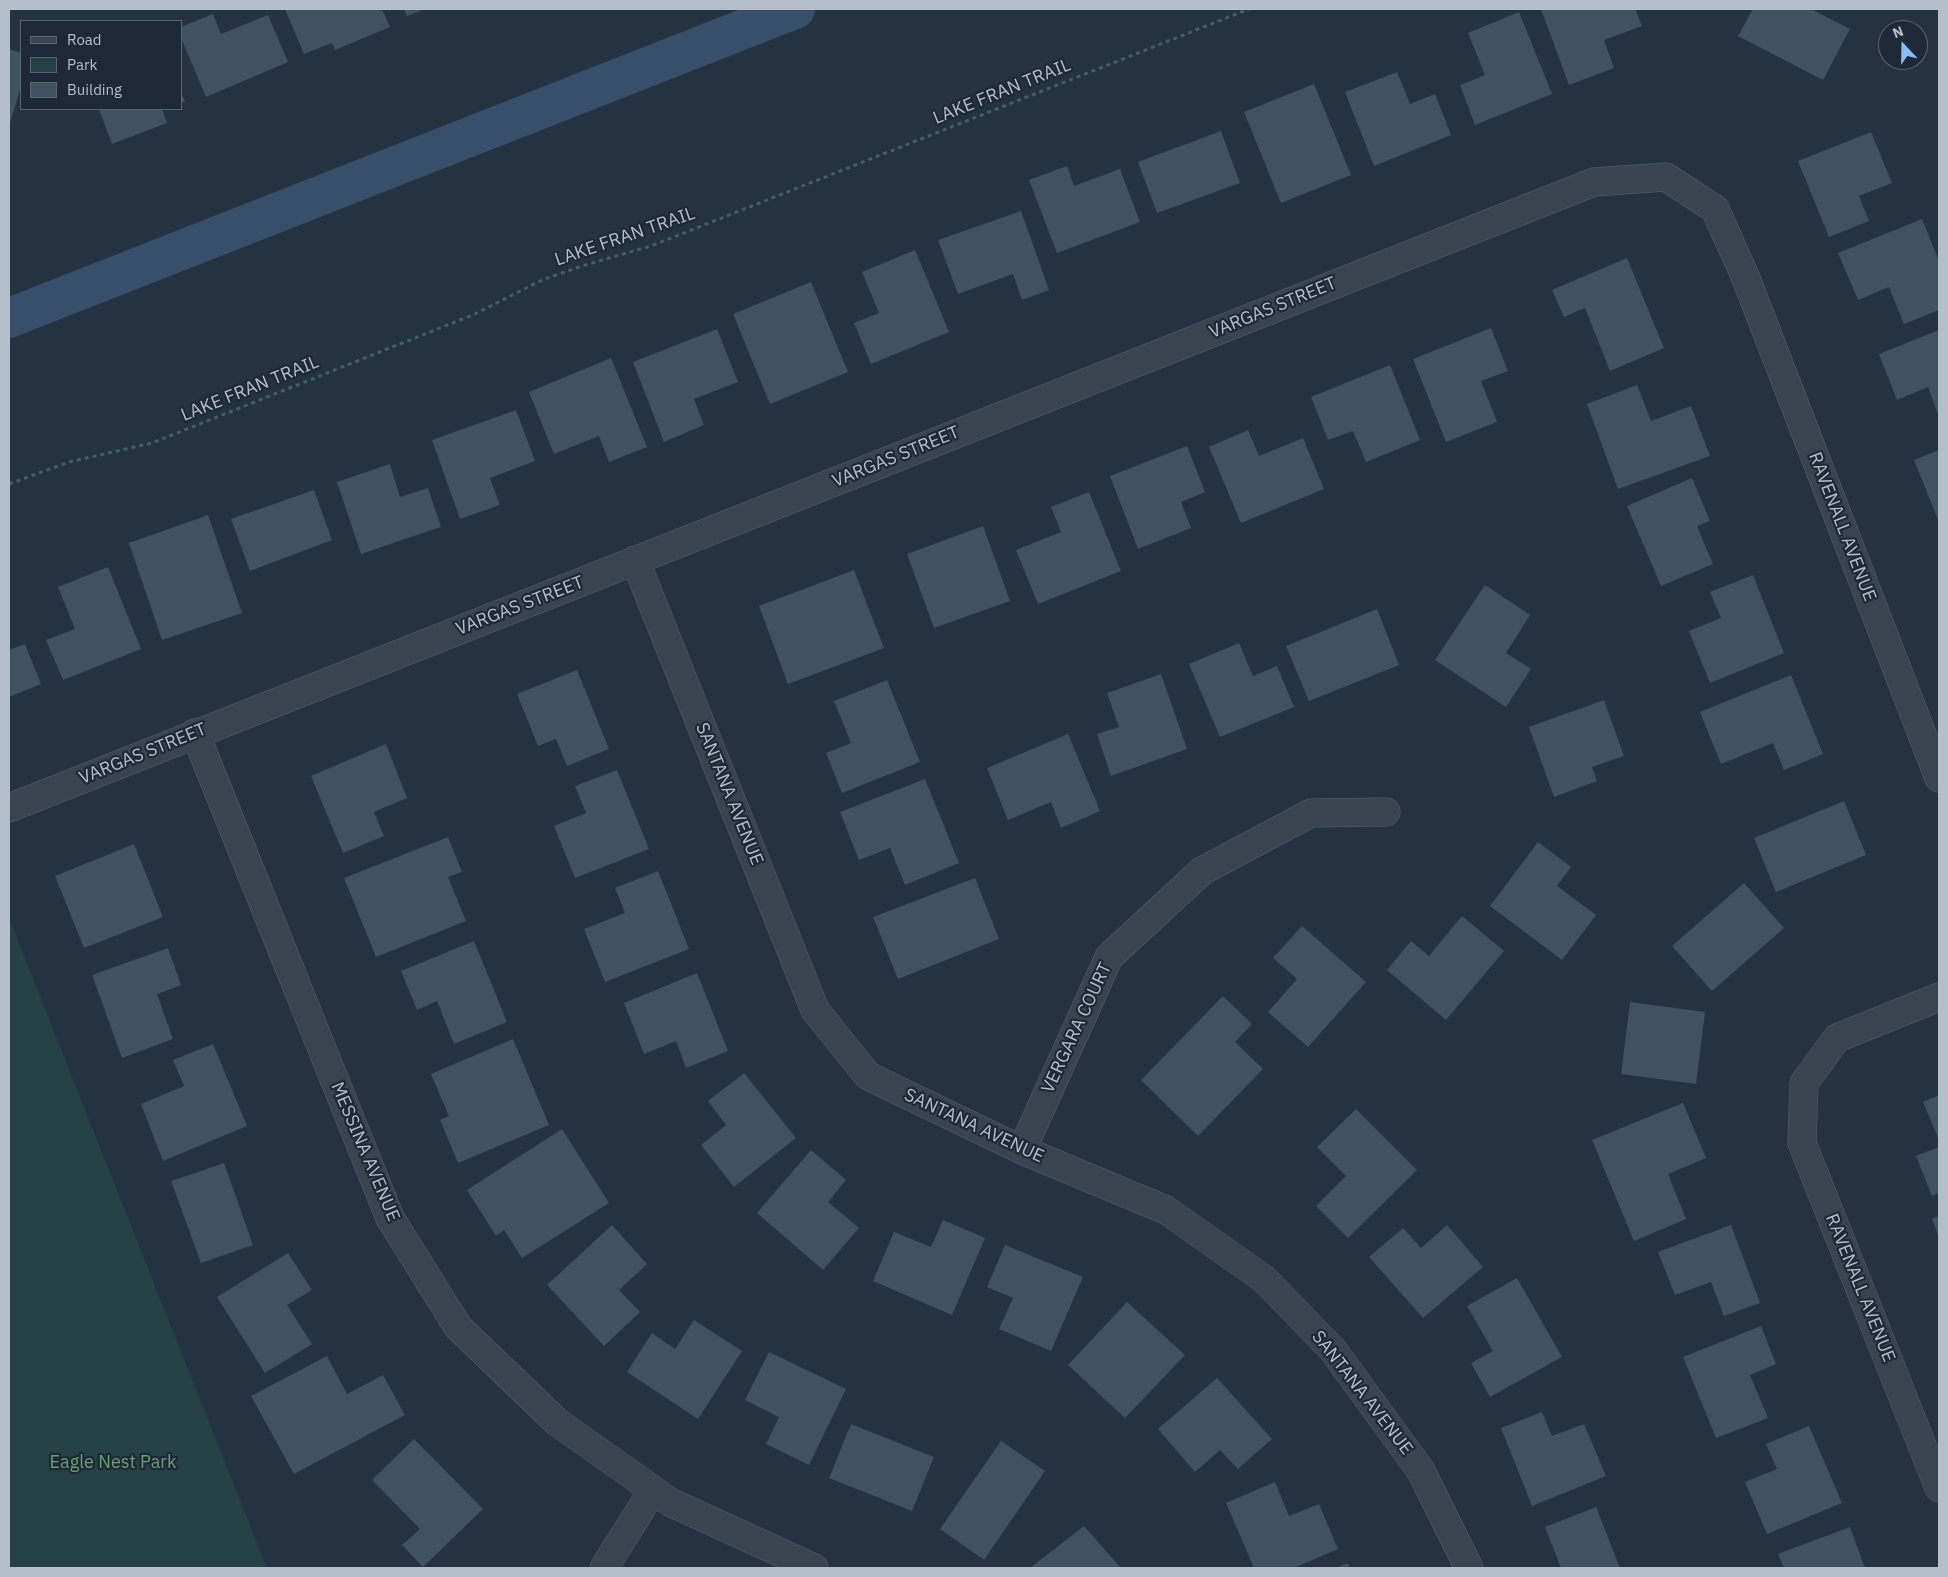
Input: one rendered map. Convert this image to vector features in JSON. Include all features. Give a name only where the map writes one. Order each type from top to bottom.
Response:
[{"type":"street","name":"VARGAS STREET","points":[[9,808],[1594,182],[1666,177],[1715,209],[1745,276]]},
{"type":"street","name":"RAVENALL AVENUE","points":[[1745,276],[1939,778]]},
{"type":"street","name":"SANTANA AVENUE","points":[[635,560],[816,1010],[868,1076],[1022,1150],[1166,1210],[1264,1279],[1333,1350],[1421,1470],[1468,1568]]},
{"type":"street","name":"MESSINA AVENUE","points":[[195,733],[390,1218],[458,1327],[557,1422],[670,1502],[814,1568]]},
{"type":"street","name":"VERGARA COURT","points":[[1022,1150],[1110,956],[1202,871],[1311,812],[1386,812]]},
{"type":"street","name":"RAVENALL AVENUE","points":[[1939,997],[1836,1038],[1804,1083],[1802,1143],[1939,1488]]},
{"type":"street","points":[[604,1568],[653,1490]]},
{"type":"path","name":"LAKE FRAN TRAIL","points":[[9,484],[69,462],[152,443],[475,314],[542,280],[651,246],[1249,9]]},
{"type":"green space","name":"Eagle Nest Park","points":[[9,918],[267,1568],[9,1568]]},
{"type":"building","points":[[285,9],[382,9],[390,27],[335,50],[332,43],[304,54]]},
{"type":"building","points":[[404,9],[425,9],[407,16]]},
{"type":"building","points":[[1541,9],[1635,9],[1642,26],[1604,40],[1614,68],[1569,85]]},
{"type":"building","points":[[1753,9],[1811,9],[1850,29],[1823,80],[1738,36]]},
{"type":"building","points":[[1519,12],[1552,94],[1475,125],[1460,85],[1485,75],[1468,33]]},
{"type":"building","points":[[213,14],[221,34],[268,15],[288,62],[206,97],[182,40],[182,27]]},
{"type":"building","points":[[9,49],[20,53],[20,90],[9,126]]},
{"type":"building","points":[[1397,72],[1410,104],[1435,94],[1451,135],[1374,166],[1345,92]]},
{"type":"building","points":[[1314,84],[1351,175],[1281,203],[1244,112]]},
{"type":"building","points":[[99,110],[162,110],[167,123],[112,144]]},
{"type":"building","points":[[1221,131],[1240,183],[1157,213],[1138,162]]},
{"type":"building","points":[[1871,132],[1892,183],[1859,196],[1869,221],[1829,237],[1798,161]]},
{"type":"building","points":[[1067,166],[1074,186],[1120,169],[1140,222],[1057,253],[1029,180]]},
{"type":"building","points":[[1021,211],[1049,290],[1022,300],[1013,274],[958,294],[938,240]]},
{"type":"building","points":[[1922,219],[1939,261],[1939,310],[1904,324],[1889,287],[1858,300],[1838,253]]},
{"type":"building","points":[[915,250],[949,332],[871,364],[854,323],[879,313],[862,272]]},
{"type":"building","points":[[1627,258],[1664,348],[1610,371],[1585,308],[1564,317],[1552,290]]},
{"type":"building","points":[[811,282],[848,372],[770,404],[733,314]]},
{"type":"building","points":[[1491,328],[1508,371],[1481,381],[1497,422],[1446,442],[1413,359]]},
{"type":"building","points":[[717,329],[738,382],[694,399],[704,425],[664,442],[633,362]]},
{"type":"building","points":[[1939,330],[1939,417],[1928,387],[1897,400],[1879,354]]},
{"type":"building","points":[[611,358],[647,447],[609,462],[599,436],[554,454],[529,392]]},
{"type":"building","points":[[1390,365],[1420,440],[1366,462],[1353,431],[1328,440],[1311,397]]},
{"type":"building","points":[[1637,385],[1651,421],[1691,406],[1710,456],[1618,489],[1587,404]]},
{"type":"building","points":[[516,410],[535,461],[490,478],[500,505],[460,519],[432,440]]},
{"type":"building","points":[[1248,430],[1259,456],[1303,438],[1324,489],[1241,523],[1209,447]]},
{"type":"building","points":[[1187,446],[1205,492],[1181,502],[1191,528],[1138,549],[1110,476]]},
{"type":"building","points":[[1939,450],[1939,522],[1914,460]]},
{"type":"building","points":[[390,464],[400,497],[428,488],[441,527],[361,554],[337,482]]},
{"type":"building","points":[[1692,478],[1710,521],[1697,526],[1713,564],[1661,586],[1627,506]]},
{"type":"building","points":[[314,490],[332,540],[250,571],[231,519]]},
{"type":"building","points":[[1089,492],[1121,571],[1038,604],[1016,550],[1061,532],[1051,507]]},
{"type":"building","points":[[208,515],[242,613],[162,640],[129,543]]},
{"type":"building","points":[[983,526],[1010,601],[934,628],[907,554]]},
{"type":"building","points":[[108,567],[141,649],[63,680],[46,640],[75,629],[58,587]]},
{"type":"building","points":[[854,570],[884,648],[788,684],[759,606]]},
{"type":"building","points":[[1753,575],[1784,653],[1710,683],[1689,631],[1721,618],[1710,592]]},
{"type":"building","points":[[1485,585],[1530,615],[1506,653],[1531,669],[1506,707],[1435,660]]},
{"type":"building","points":[[1377,609],[1399,665],[1309,701],[1286,646]]},
{"type":"building","points":[[1239,643],[1253,676],[1277,666],[1294,707],[1220,737],[1189,664]]},
{"type":"building","points":[[25,644],[41,684],[9,697],[9,650]]},
{"type":"building","points":[[577,670],[609,749],[567,766],[556,739],[538,746],[517,694]]},
{"type":"building","points":[[1161,674],[1187,749],[1111,776],[1097,734],[1119,727],[1107,693]]},
{"type":"building","points":[[1791,675],[1823,754],[1784,770],[1773,743],[1721,764],[1700,712]]},
{"type":"building","points":[[887,680],[920,762],[842,793],[826,753],[851,743],[834,701]]},
{"type":"building","points":[[1604,700],[1624,756],[1592,767],[1597,781],[1554,797],[1529,727]]},
{"type":"building","points":[[1068,734],[1100,811],[1061,828],[1051,802],[1008,820],[987,768]]},
{"type":"building","points":[[386,744],[407,798],[374,812],[384,836],[343,853],[311,776]]},
{"type":"building","points":[[617,770],[649,849],[575,878],[554,826],[586,813],[575,786]]},
{"type":"building","points":[[925,779],[959,863],[905,885],[890,848],[859,860],[840,812]]},
{"type":"building","points":[[1844,801],[1866,855],[1776,892],[1754,838]]},
{"type":"building","points":[[448,837],[462,872],[448,877],[466,921],[376,957],[344,878]]},
{"type":"building","points":[[1538,842],[1571,867],[1557,886],[1596,915],[1562,960],[1490,906]]},
{"type":"building","points":[[134,844],[163,917],[84,948],[55,876]]},
{"type":"building","points":[[658,871],[689,949],[605,982],[584,929],[625,913],[615,888]]},
{"type":"building","points":[[975,878],[999,939],[898,979],[873,917]]},
{"type":"building","points":[[1744,883],[1784,928],[1712,991],[1672,946]]},
{"type":"building","points":[[1462,916],[1504,951],[1446,1020],[1387,970],[1411,941],[1429,956]]},
{"type":"building","points":[[1302,926],[1366,982],[1308,1047],[1268,1012],[1297,979],[1273,958]]},
{"type":"building","points":[[474,941],[507,1022],[454,1044],[437,1001],[417,1010],[401,971]]},
{"type":"building","points":[[168,948],[181,985],[157,994],[173,1039],[122,1058],[92,975]]},
{"type":"building","points":[[697,973],[728,1051],[686,1068],[676,1041],[644,1054],[624,1003]]},
{"type":"building","points":[[1223,996],[1252,1024],[1235,1042],[1263,1069],[1198,1136],[1141,1080]]},
{"type":"building","points":[[1630,1002],[1705,1012],[1696,1084],[1621,1074]]},
{"type":"building","points":[[513,1039],[549,1125],[458,1163],[440,1120],[449,1116],[431,1074]]},
{"type":"building","points":[[213,1044],[247,1126],[163,1161],[141,1104],[184,1086],[173,1060]]},
{"type":"building","points":[[744,1073],[796,1138],[734,1187],[701,1145],[726,1125],[708,1101]]},
{"type":"building","points":[[1939,1095],[1939,1140],[1923,1102]]},
{"type":"building","points":[[1683,1103],[1706,1158],[1668,1174],[1686,1219],[1634,1241],[1592,1140]]},
{"type":"building","points":[[1356,1109],[1417,1170],[1348,1238],[1316,1206],[1346,1176],[1317,1147]]},
{"type":"building","points":[[562,1129],[609,1203],[522,1258],[504,1230],[496,1236],[467,1190]]},
{"type":"building","points":[[1939,1147],[1939,1193],[1932,1196],[1916,1156]]},
{"type":"building","points":[[811,1150],[846,1180],[828,1202],[859,1228],[823,1270],[757,1213]]},
{"type":"building","points":[[224,1163],[253,1245],[201,1263],[171,1181]]},
{"type":"building","points":[[1939,1216],[1939,1237],[1932,1219]]},
{"type":"building","points":[[943,1220],[985,1238],[952,1315],[873,1281],[894,1232],[931,1247]]},
{"type":"building","points":[[612,1225],[647,1264],[619,1290],[640,1312],[604,1346],[547,1285]]},
{"type":"building","points":[[1447,1225],[1483,1267],[1423,1318],[1369,1257],[1403,1228],[1421,1248]]},
{"type":"building","points":[[1731,1225],[1760,1303],[1724,1316],[1711,1282],[1675,1295],[1658,1252]]},
{"type":"building","points":[[1005,1245],[1083,1277],[1051,1351],[999,1329],[1013,1298],[987,1287]]},
{"type":"building","points":[[288,1253],[312,1290],[287,1305],[312,1344],[265,1373],[217,1297]]},
{"type":"building","points":[[1517,1278],[1562,1357],[1490,1397],[1471,1363],[1493,1351],[1467,1306]]},
{"type":"building","points":[[1127,1302],[1185,1355],[1125,1418],[1068,1365]]},
{"type":"building","points":[[694,1320],[742,1351],[698,1419],[627,1372],[652,1333],[675,1349]]},
{"type":"building","points":[[1761,1326],[1776,1364],[1750,1375],[1768,1418],[1716,1438],[1683,1357]]},
{"type":"building","points":[[769,1352],[846,1389],[809,1465],[766,1444],[779,1417],[745,1400]]},
{"type":"building","points":[[327,1356],[347,1394],[383,1375],[405,1415],[294,1474],[251,1396]]},
{"type":"building","points":[[1217,1378],[1272,1439],[1238,1469],[1220,1450],[1195,1472],[1158,1429]]},
{"type":"building","points":[[1542,1412],[1552,1436],[1584,1424],[1606,1476],[1532,1506],[1501,1428]]},
{"type":"building","points":[[851,1424],[934,1457],[912,1511],[829,1478]]},
{"type":"building","points":[[1809,1426],[1842,1503],[1767,1534],[1745,1482],[1777,1469],[1766,1444]]},
{"type":"building","points":[[414,1439],[483,1509],[423,1567],[402,1545],[420,1529],[372,1480]]},
{"type":"building","points":[[1001,1441],[1045,1471],[984,1560],[940,1529]]},
{"type":"building","points":[[1275,1482],[1289,1516],[1319,1504],[1338,1549],[1294,1568],[1254,1568],[1226,1503]]},
{"type":"building","points":[[1596,1507],[1620,1568],[1561,1568],[1545,1527]]},
{"type":"building","points":[[1084,1526],[1121,1568],[1030,1568]]},
{"type":"building","points":[[1850,1527],[1865,1568],[1784,1568],[1778,1554]]},
{"type":"building","points":[[1348,1563],[1350,1568],[1336,1568]]},
{"type":"waterway","points":[[9,318],[795,9]]}]
